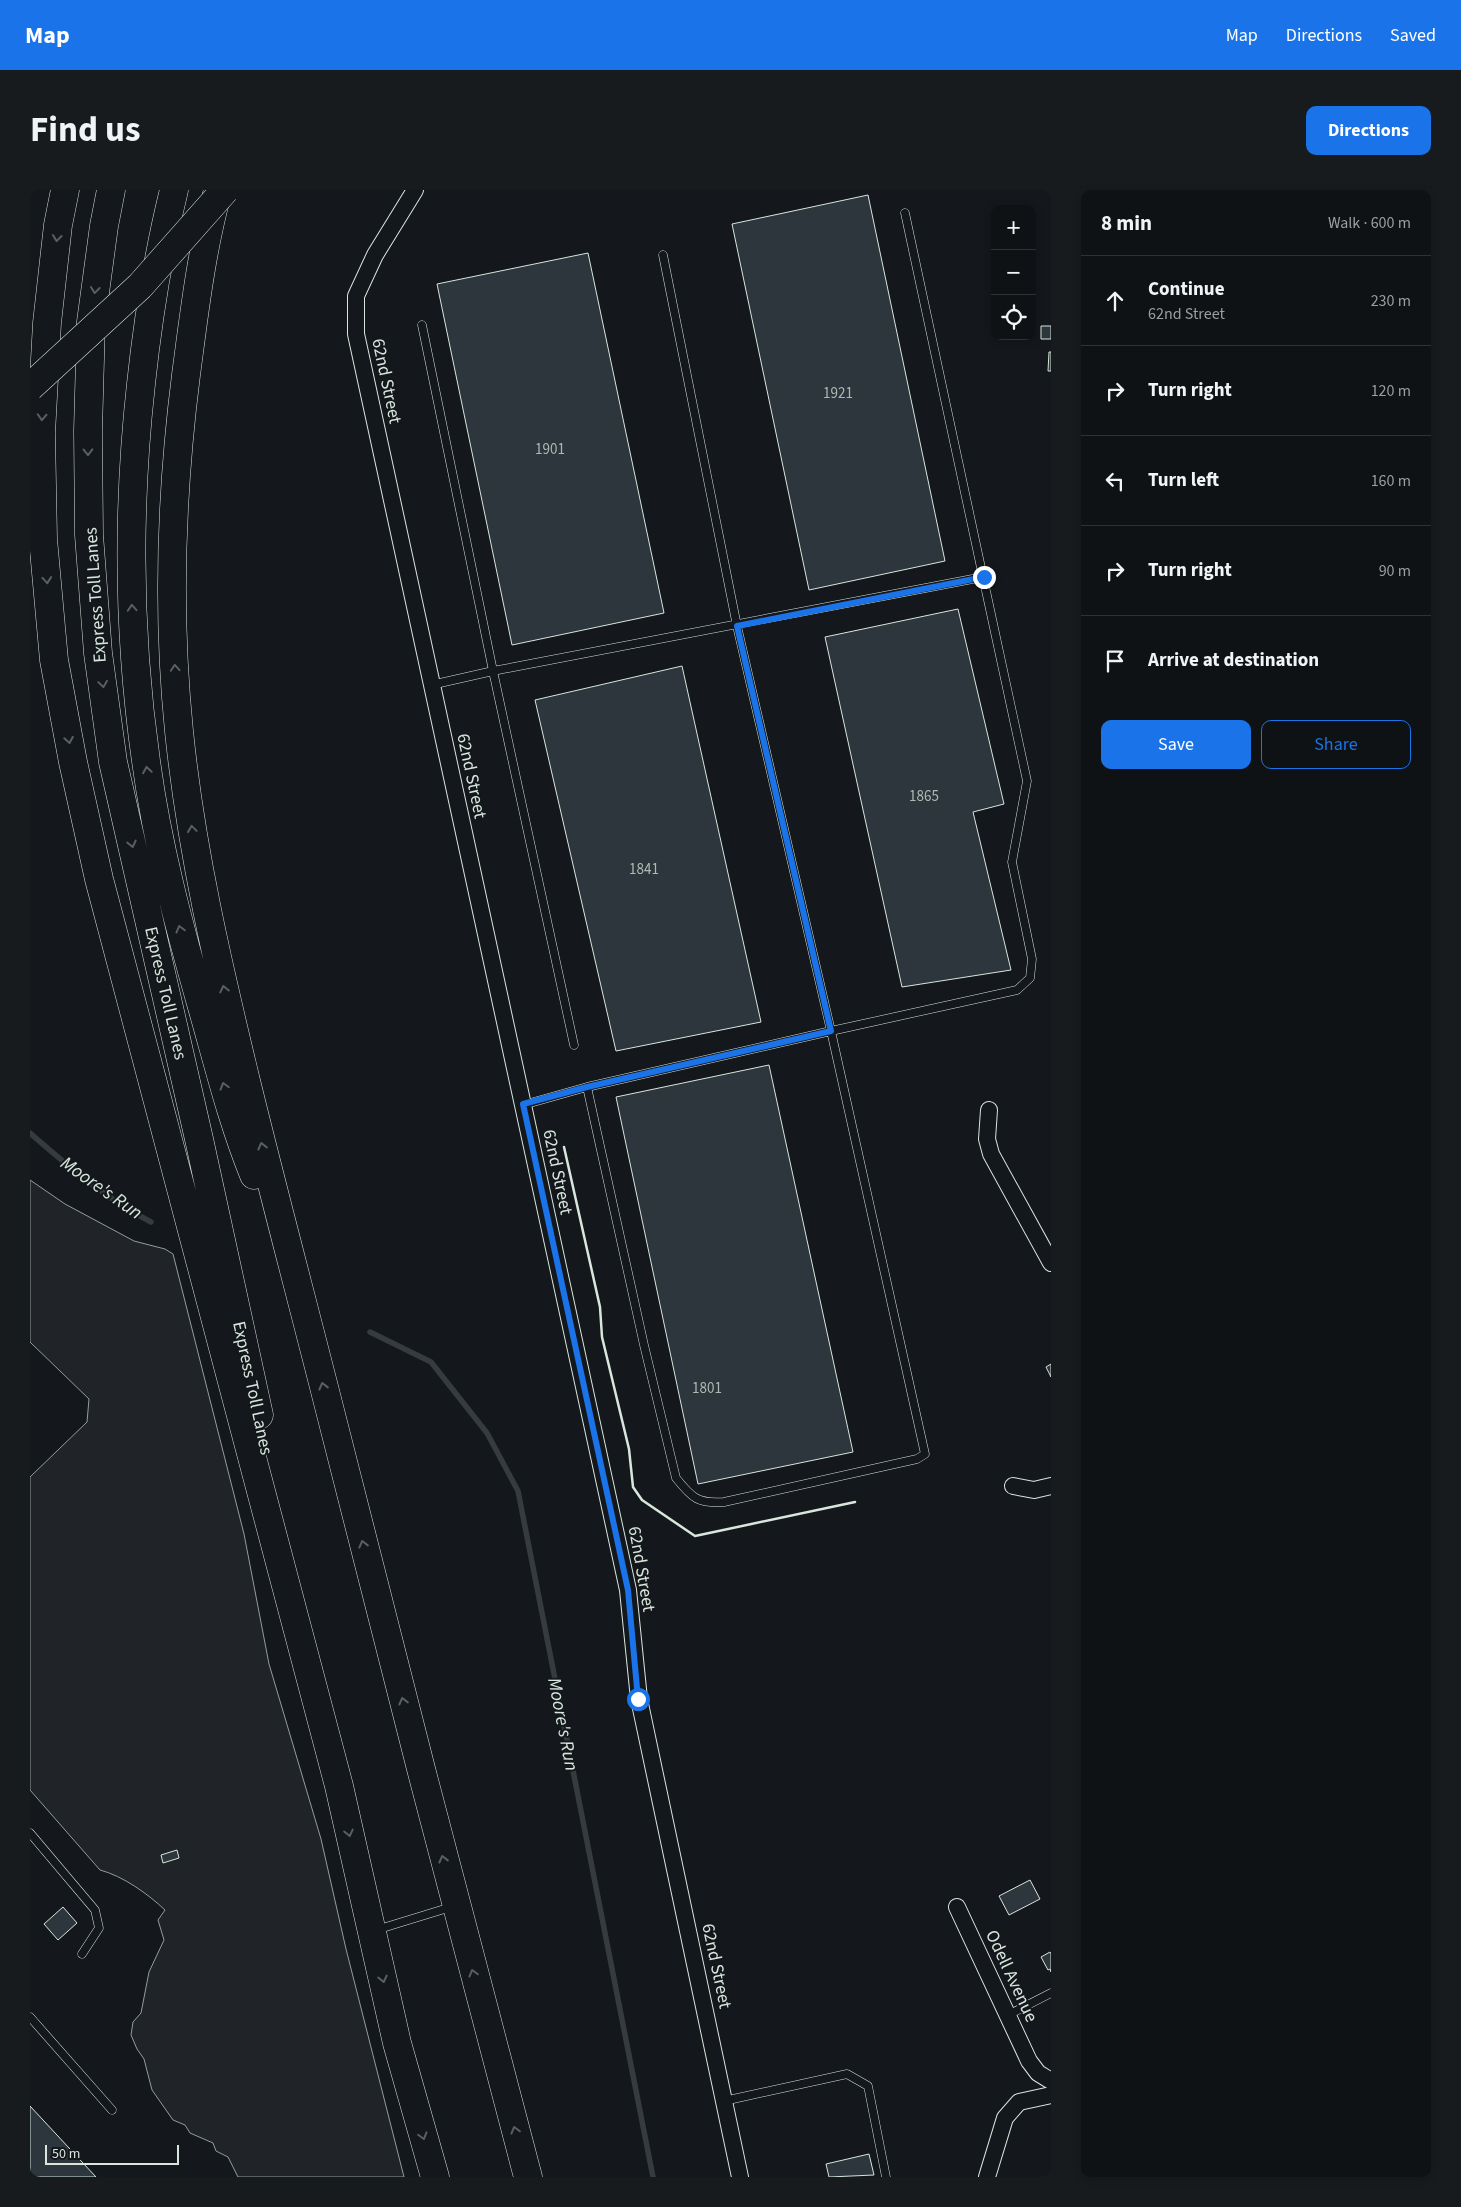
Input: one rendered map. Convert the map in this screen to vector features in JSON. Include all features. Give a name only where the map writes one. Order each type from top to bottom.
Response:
[{"type":"highway","points":[[65,190],[58,225],[48,323],[42,433],[43,539],[54,660],[73,762],[99,879],[339,1786],[397,2043],[435,2177]]},
{"type":"highway","name":"Express Toll Lanes","points":[[111,190],[104,226],[91,322],[88,431],[90,535],[98,652],[113,762],[201,1149],[339,1786]]},
{"type":"highway","name":"Express Toll Lanes","points":[[174,190],[148,321],[133,464],[131,597],[140,716],[156,826],[188,958],[237,1129],[252,1170],[292,1262]]},
{"type":"highway","points":[[218,190],[202,263],[179,434],[173,529],[176,691],[182,756],[195,852],[207,916],[228,1008],[456,1906],[528,2177]]},
{"type":"highway","points":[[30,387],[140,286],[225,190]]},
{"type":"street","name":"62nd Street","points":[[415,190],[375,255],[356,296],[356,334],[628,1590],[638,1699],[740,2177]]},
{"type":"street","points":[[989,1110],[987,1139],[991,1154],[1051,1263]]},
{"type":"street","points":[[1013,1486],[1034,1490],[1051,1486]]},
{"type":"street","name":"Odell Avenue","points":[[957,1907],[1029,2061],[1038,2073],[1051,2081]]},
{"type":"street","points":[[988,2177],[1005,2118],[1019,2102],[1051,2095]]},
{"type":"lane","points":[[523,1104],[587,1087],[1017,990],[1030,978],[1032,959],[1012,862],[1027,780],[905,213]]},
{"type":"lane","points":[[587,1087],[644,1346],[676,1478],[680,1484],[704,1503],[724,1502],[917,1459],[925,1454],[925,1447],[831,1031],[737,626],[663,255]]},
{"type":"lane","points":[[422,325],[493,671],[574,1045]]},
{"type":"lane","points":[[431,685],[493,671],[737,626],[984,577]]},
{"type":"lane","points":[[30,1833],[95,1910],[99,1928],[82,1954]]},
{"type":"lane","points":[[372,1932],[456,1906]]},
{"type":"lane","points":[[1008,2015],[1051,1993]]},
{"type":"lane","points":[[30,2017],[112,2110]]},
{"type":"lane","points":[[724,2101],[847,2074],[868,2086],[886,2177]]},
{"type":"shaded area","points":[[30,1180],[65,1204],[134,1241],[165,1249],[173,1254],[244,1534],[269,1664],[321,1839],[346,1949],[404,2177],[238,2177],[228,2157],[216,2151],[213,2143],[190,2133],[185,2125],[173,2120],[152,2090],[144,2059],[131,2035],[133,2022],[141,2013],[149,1972],[164,1940],[158,1920],[165,1910],[135,1886],[100,1870],[30,1790],[30,1477],[87,1422],[89,1399],[30,1342]]},
{"type":"building","points":[[868,195],[945,561],[809,590],[732,224]]},
{"type":"building","points":[[588,253],[664,613],[512,645],[437,284]]},
{"type":"building","points":[[1041,326],[1051,326],[1051,339],[1041,339]]},
{"type":"building","points":[[1049,352],[1051,352],[1051,371],[1048,371]]},
{"type":"building","points":[[958,609],[1004,804],[973,812],[1011,970],[902,987],[825,637]]},
{"type":"building","points":[[682,666],[761,1022],[616,1051],[535,700]]},
{"type":"building","points":[[769,1065],[853,1452],[698,1484],[616,1097]]},
{"type":"building","points":[[1051,1364],[1051,1377],[1046,1367]]},
{"type":"building","points":[[177,1850],[179,1858],[163,1863],[161,1855]]},
{"type":"building","points":[[1030,1880],[1040,1899],[1009,1915],[999,1896]]},
{"type":"building","points":[[63,1907],[77,1923],[58,1940],[44,1924]]},
{"type":"building","points":[[1050,1952],[1051,1954],[1051,1972],[1041,1957]]},
{"type":"building","points":[[30,2106],[96,2177],[30,2177]]},
{"type":"building","points":[[869,2154],[874,2175],[829,2177],[826,2164]]},
{"type":"waterway","name":"Moore's Run","points":[[30,1133],[73,1170],[118,1203],[151,1222]]},
{"type":"waterway","name":"Moore's Run","points":[[370,1332],[431,1362],[487,1433],[518,1491],[653,2177]]},
{"type":"wall","points":[[564,1147],[600,1307],[602,1337],[629,1449],[633,1487],[642,1500],[695,1536],[855,1502]]},
{"type":"route","points":[[638,1699],[628,1590],[523,1104],[587,1087],[831,1031],[737,626],[984,577]]}]
